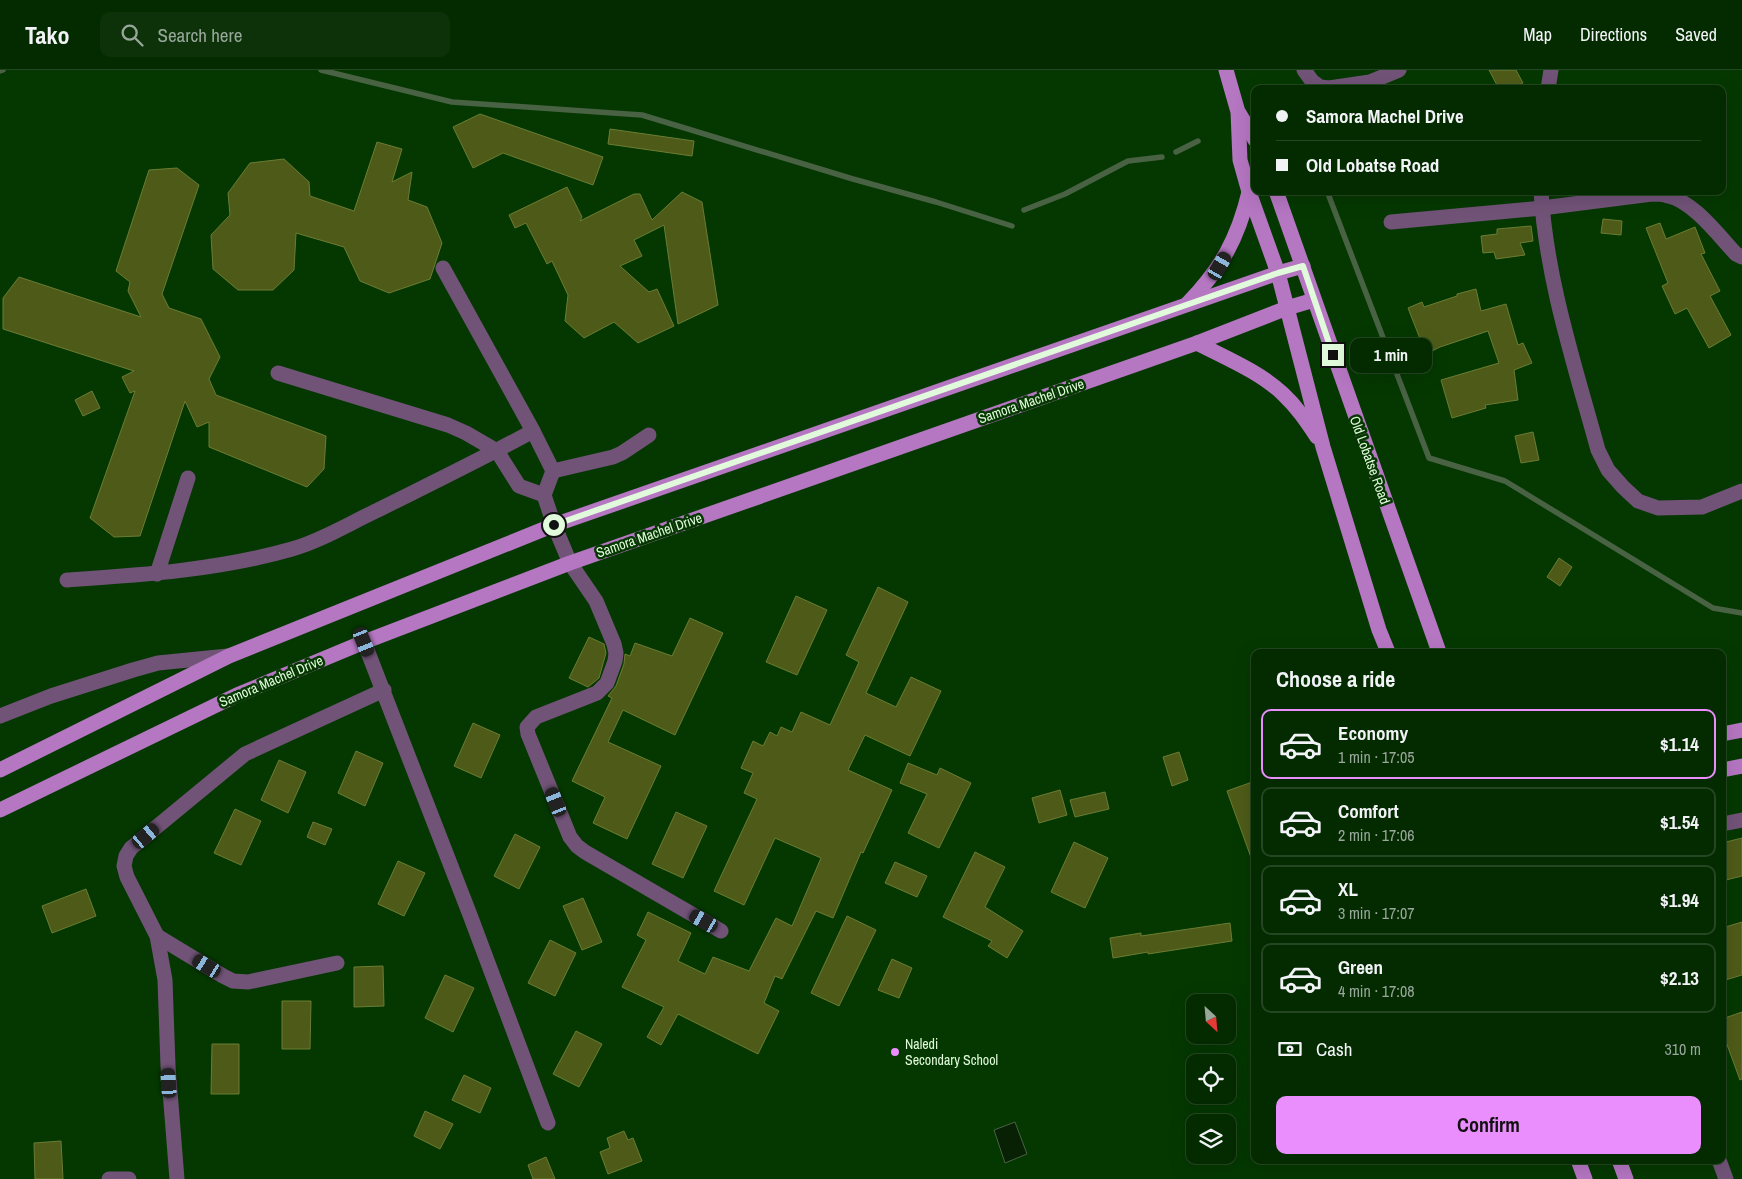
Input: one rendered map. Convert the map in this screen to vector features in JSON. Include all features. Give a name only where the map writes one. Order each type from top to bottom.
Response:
[{"type":"main road","points":[[1226,70],[1238,112],[1240,160],[1249,192],[1278,273],[1323,447],[1379,630],[1387,649]]},
{"type":"main road","points":[[1238,112],[1251,133]]},
{"type":"main road","points":[[1185,306],[1204,287],[1220,266],[1233,243],[1243,218],[1249,192]]},
{"type":"main road","name":"Old Lobatse Road","points":[[1277,195],[1438,649]]},
{"type":"main road","points":[[0,770],[229,656],[554,525],[1278,273],[1303,266]]},
{"type":"main road","name":"Samora Machel Drive","points":[[0,810],[237,695],[364,642],[570,563],[1197,343],[1287,308],[1314,300]]},
{"type":"main road","points":[[1197,343],[1262,378],[1282,394],[1301,414],[1323,447]]},
{"type":"main road","points":[[1726,733],[1742,730]]},
{"type":"main road","points":[[1726,769],[1742,766]]},
{"type":"main road","points":[[1579,1164],[1585,1179]]},
{"type":"main road","points":[[1620,1164],[1626,1179]]},
{"type":"street","points":[[1304,70],[1317,85]]},
{"type":"street","points":[[1350,85],[1370,82],[1399,70]]},
{"type":"street","points":[[1549,85],[1551,70]]},
{"type":"street","points":[[1541,195],[1554,284],[1598,450],[1608,470],[1638,501],[1658,508],[1702,507],[1742,491]]},
{"type":"street","points":[[1391,222],[1542,208],[1636,195]]},
{"type":"street","points":[[1660,195],[1682,201],[1694,210],[1736,254],[1742,257]]},
{"type":"street","points":[[443,268],[533,431],[552,471],[544,495],[554,525],[570,563],[596,601],[616,653],[607,683],[597,693],[536,718],[527,727],[528,734],[566,828],[577,846],[585,852],[721,931]]},
{"type":"street","points":[[278,373],[448,424],[497,451],[519,486],[544,495]]},
{"type":"street","points":[[67,580],[158,574],[256,558],[294,549],[497,451],[533,431]]},
{"type":"street","points":[[552,471],[613,457],[649,435]]},
{"type":"street","points":[[158,574],[188,478]]},
{"type":"street","points":[[364,642],[384,690],[548,1123]]},
{"type":"street","points":[[0,716],[51,696],[141,667],[158,663],[229,656]]},
{"type":"street","points":[[177,1179],[168,1066],[166,988],[157,936],[127,877],[124,866],[126,856],[131,848],[245,754],[384,690]]},
{"type":"street","points":[[1726,823],[1742,820]]},
{"type":"street","points":[[157,936],[233,980],[248,982],[338,963]]},
{"type":"street","points":[[1721,1164],[1726,1179]]},
{"type":"street","points":[[109,1179],[129,1179]]},
{"type":"shaded area","points":[[1015,1122],[1027,1154],[1005,1163],[994,1130]]},
{"type":"building","points":[[1489,70],[1516,70],[1523,83],[1519,85],[1497,85]]},
{"type":"building","points":[[480,114],[603,157],[593,185],[503,153],[473,168],[453,127]]},
{"type":"building","points":[[610,129],[694,141],[692,156],[608,144]]},
{"type":"building","points":[[377,142],[402,149],[392,182],[412,172],[408,200],[427,207],[442,243],[430,279],[389,293],[360,281],[344,247],[296,233],[294,270],[273,290],[238,290],[213,269],[211,235],[230,215],[228,193],[250,163],[284,159],[309,182],[310,196],[354,211]]},
{"type":"building","points":[[177,168],[199,185],[162,294],[169,308],[201,319],[220,357],[209,379],[216,395],[326,436],[324,469],[307,487],[209,447],[209,422],[197,427],[185,401],[140,536],[114,537],[90,518],[135,391],[130,393],[122,377],[134,371],[3,329],[3,298],[19,277],[141,317],[128,291],[130,282],[116,271],[149,170]]},
{"type":"building","points":[[567,187],[582,217],[580,221],[634,194],[640,194],[652,220],[682,192],[702,202],[718,305],[678,324],[664,225],[634,240],[642,256],[620,266],[649,292],[657,289],[674,326],[638,343],[614,322],[584,338],[565,321],[568,295],[552,261],[547,264],[526,223],[515,228],[509,215]]},
{"type":"building","points":[[1603,219],[1622,221],[1621,235],[1601,233]]},
{"type":"building","points":[[1660,223],[1666,239],[1695,227],[1705,253],[1701,254],[1720,291],[1710,296],[1731,335],[1709,348],[1687,308],[1675,314],[1662,286],[1668,283],[1646,228]]},
{"type":"building","points":[[1531,226],[1533,241],[1520,243],[1525,255],[1496,259],[1494,252],[1483,253],[1481,236],[1497,234],[1497,229]]},
{"type":"building","points":[[1476,289],[1481,311],[1506,304],[1518,345],[1523,343],[1532,363],[1514,370],[1518,400],[1485,405],[1486,408],[1452,418],[1441,380],[1499,363],[1488,331],[1440,347],[1426,354],[1408,308],[1422,302],[1424,307]]},
{"type":"building","points":[[92,391],[100,408],[83,416],[75,400]]},
{"type":"building","points":[[1533,432],[1539,460],[1521,463],[1515,436]]},
{"type":"building","points":[[1559,558],[1572,567],[1560,586],[1547,577]]},
{"type":"building","points":[[878,587],[908,602],[866,693],[896,707],[911,677],[941,691],[910,756],[865,735],[848,770],[892,790],[863,853],[861,852],[833,918],[816,911],[782,979],[775,976],[764,1003],[779,1011],[758,1054],[678,1014],[661,1045],[647,1037],[664,1007],[622,987],[646,940],[637,935],[648,912],[691,933],[678,961],[705,974],[713,957],[749,971],[776,918],[792,926],[821,858],[775,838],[744,905],[714,891],[757,799],[744,793],[753,773],[741,768],[753,741],[763,746],[770,732],[777,736],[781,727],[792,732],[801,712],[830,725],[859,662],[846,655]]},
{"type":"building","points":[[796,596],[827,610],[797,675],[766,662]]},
{"type":"building","points":[[690,618],[723,633],[675,735],[623,710],[608,742],[661,766],[627,839],[593,823],[605,797],[572,781],[612,698],[608,696],[616,686],[624,664],[625,654],[630,656],[635,643],[672,656]]},
{"type":"building","points":[[589,637],[604,644],[606,653],[599,678],[588,687],[569,678]]},
{"type":"building","points":[[473,723],[500,735],[481,778],[454,766]]},
{"type":"building","points":[[356,751],[383,763],[365,806],[338,793]]},
{"type":"building","points":[[1179,752],[1188,780],[1172,786],[1163,757]]},
{"type":"building","points":[[279,760],[306,772],[288,813],[261,800]]},
{"type":"building","points":[[908,763],[937,775],[940,768],[971,783],[939,848],[908,833],[927,794],[900,783]]},
{"type":"building","points":[[1251,782],[1251,857],[1227,791]]},
{"type":"building","points":[[1060,790],[1067,815],[1039,823],[1032,798]]},
{"type":"building","points":[[1105,792],[1109,809],[1075,817],[1070,800]]},
{"type":"building","points":[[235,809],[261,821],[241,865],[214,853]]},
{"type":"building","points":[[676,812],[707,826],[683,878],[652,864]]},
{"type":"building","points":[[313,822],[332,829],[325,845],[307,837]]},
{"type":"building","points":[[515,834],[540,847],[519,889],[494,876]]},
{"type":"building","points":[[1742,838],[1742,876],[1726,880],[1726,842]]},
{"type":"building","points":[[1074,842],[1108,858],[1085,908],[1051,892]]},
{"type":"building","points":[[975,852],[1005,867],[985,907],[1023,931],[1007,958],[988,946],[992,941],[943,917]]},
{"type":"building","points":[[398,861],[425,873],[404,916],[378,904]]},
{"type":"building","points":[[895,862],[927,876],[917,897],[885,883]]},
{"type":"building","points":[[86,889],[96,916],[52,933],[42,906]]},
{"type":"building","points":[[583,898],[602,942],[582,950],[563,906]]},
{"type":"building","points":[[847,916],[876,930],[839,1006],[811,993]]},
{"type":"building","points":[[1742,922],[1742,975],[1726,980],[1726,927]]},
{"type":"building","points":[[1230,923],[1232,941],[1113,958],[1110,938],[1141,933],[1141,936]]},
{"type":"building","points":[[550,940],[576,953],[555,996],[528,983]]},
{"type":"building","points":[[892,959],[912,968],[899,998],[878,990]]},
{"type":"building","points":[[383,966],[384,1006],[354,1007],[354,967]]},
{"type":"building","points":[[445,975],[474,988],[453,1032],[425,1018]]},
{"type":"building","points":[[282,1001],[311,1001],[310,1049],[282,1049]]},
{"type":"building","points":[[1742,1012],[1742,1079],[1740,1080],[1726,1042],[1726,1018]]},
{"type":"building","points":[[576,1031],[602,1044],[579,1087],[553,1074]]},
{"type":"building","points":[[212,1044],[239,1044],[239,1094],[211,1094]]},
{"type":"building","points":[[464,1075],[491,1088],[480,1113],[452,1100]]},
{"type":"building","points":[[425,1111],[453,1124],[440,1149],[414,1136]]},
{"type":"building","points":[[624,1131],[628,1140],[633,1138],[642,1161],[608,1174],[600,1152],[610,1148],[607,1138]]},
{"type":"building","points":[[61,1141],[63,1179],[35,1179],[34,1143]]},
{"type":"building","points":[[546,1157],[555,1179],[533,1179],[528,1165]]},
{"type":"waterway","points":[[321,70],[452,102],[642,115],[1012,226]]},
{"type":"waterway","points":[[1176,152],[1198,141]]},
{"type":"waterway","points":[[1024,210],[1065,194],[1128,161],[1162,157]]},
{"type":"waterway","points":[[1329,195],[1429,458],[1505,481],[1713,608],[1742,613]]},
{"type":"place","name":"Naledi Secondary School","points":[[895,1052]]},
{"type":"route","points":[[554,525],[1278,273],[1303,266],[1333,355]]}]
